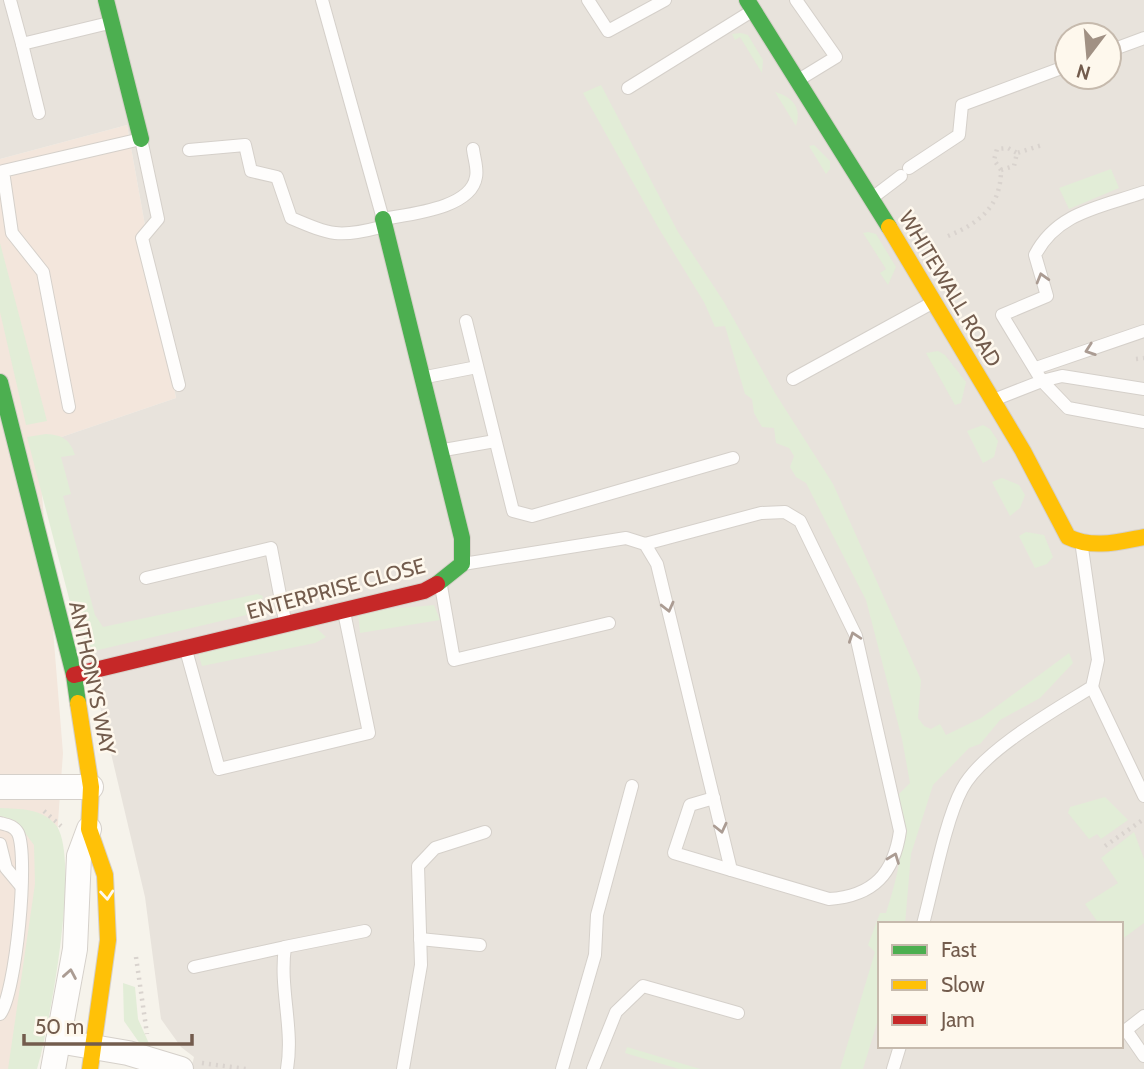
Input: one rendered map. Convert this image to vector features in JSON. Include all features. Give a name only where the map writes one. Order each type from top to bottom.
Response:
[{"type":"street","points":[[106,0],[141,139]]},
{"type":"street","name":"WHITEWALL ROAD","points":[[750,5],[799,80],[934,302],[1068,537],[1082,544]]},
{"type":"street","points":[[384,222],[462,538],[462,564]]},
{"type":"street","name":"ANTHONYS WAY","points":[[0,382],[6,427],[74,675],[91,787],[89,829],[105,875],[109,930],[93,1058]]},
{"type":"street","points":[[1082,544],[1110,544],[1144,537]]},
{"type":"street","name":"ENTERPRISE CLOSE","points":[[74,675],[424,591],[440,583],[462,564]]},
{"type":"street","points":[[0,787],[91,787]]},
{"type":"street","points":[[53,1069],[75,949],[79,856],[89,829]]},
{"type":"street","points":[[58,1041],[93,1058],[181,1069]]},
{"type":"lane","points":[[10,0],[39,113]]},
{"type":"lane","points":[[322,0],[384,222]]},
{"type":"lane","points":[[588,0],[608,31],[664,0]]},
{"type":"lane","points":[[796,0],[836,57],[799,80]]},
{"type":"lane","points":[[628,88],[750,5]]},
{"type":"lane","points":[[22,44],[112,22]]},
{"type":"lane","points":[[1123,46],[1144,38]]},
{"type":"lane","points":[[872,199],[905,172],[959,135],[962,105],[1053,71]]},
{"type":"lane","points":[[69,407],[43,272],[12,233],[3,171],[141,139],[158,219],[142,238],[179,385]]},
{"type":"lane","points":[[190,150],[245,145],[251,171],[277,177],[291,218],[316,229],[347,236],[384,222],[447,206],[468,193],[476,178],[473,149]]},
{"type":"lane","points":[[1144,192],[1062,220],[1044,237],[1035,255],[1047,296],[1002,315],[1037,368],[1042,381],[1068,408],[1144,422]]},
{"type":"lane","points":[[793,379],[934,302]]},
{"type":"lane","points":[[466,321],[513,511],[532,516],[733,458]]},
{"type":"lane","points":[[1037,368],[1144,331]]},
{"type":"lane","points":[[422,378],[477,367]]},
{"type":"lane","points":[[992,400],[1062,376],[1144,389]]},
{"type":"lane","points":[[440,451],[495,442]]},
{"type":"lane","points":[[462,564],[626,538],[645,544],[761,513],[785,512],[800,521],[856,636],[900,831],[896,858],[886,875],[864,890],[844,898],[829,899],[674,853],[690,806],[713,798]]},
{"type":"lane","points":[[645,544],[657,564],[731,870]]},
{"type":"lane","points":[[1082,544],[1098,660],[1092,687],[1144,796]]},
{"type":"lane","points":[[146,578],[271,548],[286,625]]},
{"type":"lane","points":[[440,583],[454,660],[609,623]]},
{"type":"lane","points":[[186,649],[219,769],[369,733],[344,611]]},
{"type":"lane","points":[[924,922],[962,789],[997,751],[1036,721],[1092,687]]},
{"type":"lane","points":[[562,1069],[595,955],[597,915],[632,786]]},
{"type":"lane","points":[[0,823],[10,825],[18,833],[23,859],[16,942],[0,1014]]},
{"type":"lane","points":[[403,1069],[420,969],[418,863],[435,848],[485,832]]},
{"type":"lane","points":[[0,844],[6,868],[21,886]]},
{"type":"lane","points":[[194,967],[365,931]]},
{"type":"lane","points":[[420,939],[480,945]]},
{"type":"lane","points":[[285,947],[281,971],[290,1039],[288,1069]]},
{"type":"lane","points":[[593,1069],[616,1012],[643,986],[738,1013]]},
{"type":"lane","points":[[1144,1016],[1126,1030],[1144,1056]]},
{"type":"lane","points":[[893,1069],[899,1048]]},
{"type":"path","points":[[947,236],[985,216],[999,194],[1001,170],[995,160],[998,149],[1008,148],[1017,153],[1042,145]]},
{"type":"path","points":[[1001,170],[1014,166],[1017,153]]},
{"type":"path","points":[[1136,359],[1144,358]]},
{"type":"path","points":[[1105,846],[1144,819]]},
{"type":"shaded area","points":[[0,0],[1144,0],[1144,1069],[191,1069],[194,1057],[181,1047],[161,1019],[145,897],[38,445],[176,398],[127,125],[0,159]]},
{"type":"shaded area","points":[[127,125],[176,398],[38,445],[63,753],[41,1056],[33,1069],[0,1069],[0,159]]},
{"type":"green space","points":[[732,34],[748,35],[763,60],[762,73],[740,37],[735,40]]},
{"type":"green space","points":[[601,85],[678,232],[724,302],[775,393],[833,484],[921,680],[918,718],[924,726],[931,729],[940,724],[946,735],[981,718],[1069,653],[1073,663],[1040,698],[1000,720],[980,744],[969,748],[933,785],[911,854],[905,922],[878,922],[878,1020],[863,1069],[840,1069],[875,952],[868,945],[880,913],[886,913],[895,882],[902,841],[899,794],[910,783],[902,739],[866,600],[806,483],[796,477],[790,467],[794,456],[789,448],[776,443],[774,428],[762,427],[754,413],[752,399],[745,394],[725,326],[715,327],[704,302],[658,227],[583,93]]},
{"type":"green space","points":[[775,92],[794,104],[798,113],[796,126]]},
{"type":"green space","points":[[814,145],[830,161],[830,169],[826,174],[809,146]]},
{"type":"green space","points":[[1111,169],[1119,188],[1069,209],[1059,188]]},
{"type":"green space","points":[[863,233],[876,234],[896,267],[888,285],[880,273],[886,269]]},
{"type":"green space","points":[[0,243],[47,421],[26,425],[0,312]]},
{"type":"green space","points":[[938,351],[945,355],[966,382],[961,403],[955,405],[926,353]]},
{"type":"green space","points":[[983,425],[990,429],[998,441],[994,457],[983,463],[967,431]]},
{"type":"green space","points":[[46,434],[65,439],[75,455],[61,457],[71,494],[63,496],[95,615],[103,627],[257,594],[263,596],[259,612],[94,651],[77,629],[27,437]]},
{"type":"green space","points":[[1002,478],[1019,485],[1025,495],[1020,508],[1010,516],[992,482]]},
{"type":"green space","points":[[1026,532],[1044,535],[1053,557],[1047,564],[1035,568],[1019,536]]},
{"type":"green space","points":[[434,605],[440,620],[360,633],[358,612]]},
{"type":"green space","points":[[314,626],[326,637],[315,643],[202,666],[198,653]]},
{"type":"green space","points":[[1105,797],[1128,820],[1101,839],[1097,834],[1089,839],[1068,813],[1070,807]]},
{"type":"green space","points":[[0,808],[30,810],[43,815],[55,824],[62,842],[65,869],[61,943],[49,1018],[37,1069],[8,1069],[35,884],[34,845],[16,821],[0,816]]},
{"type":"green space","points":[[1134,832],[1144,859],[1144,923],[1123,939],[1123,922],[1098,922],[1085,904],[1118,883],[1101,858]]},
{"type":"green space","points":[[123,983],[135,987],[138,1019],[151,1048],[143,1048],[124,1021]]},
{"type":"green space","points":[[627,1047],[700,1069],[679,1069],[625,1053]]},
{"type":"traffic: fast","points":[[106,0],[141,139]]},
{"type":"traffic: fast","points":[[747,0],[889,227]]},
{"type":"traffic: fast","points":[[383,219],[462,538],[462,564],[437,584]]},
{"type":"traffic: fast","points":[[0,382],[74,675],[78,703]]},
{"type":"traffic: slow","points":[[889,227],[1023,451],[1068,537],[1096,544],[1144,537]]},
{"type":"traffic: slow","points":[[78,703],[91,787],[89,829],[105,875],[108,940],[90,1069]]},
{"type":"traffic: jam","points":[[74,675],[424,591],[437,584]]}]
